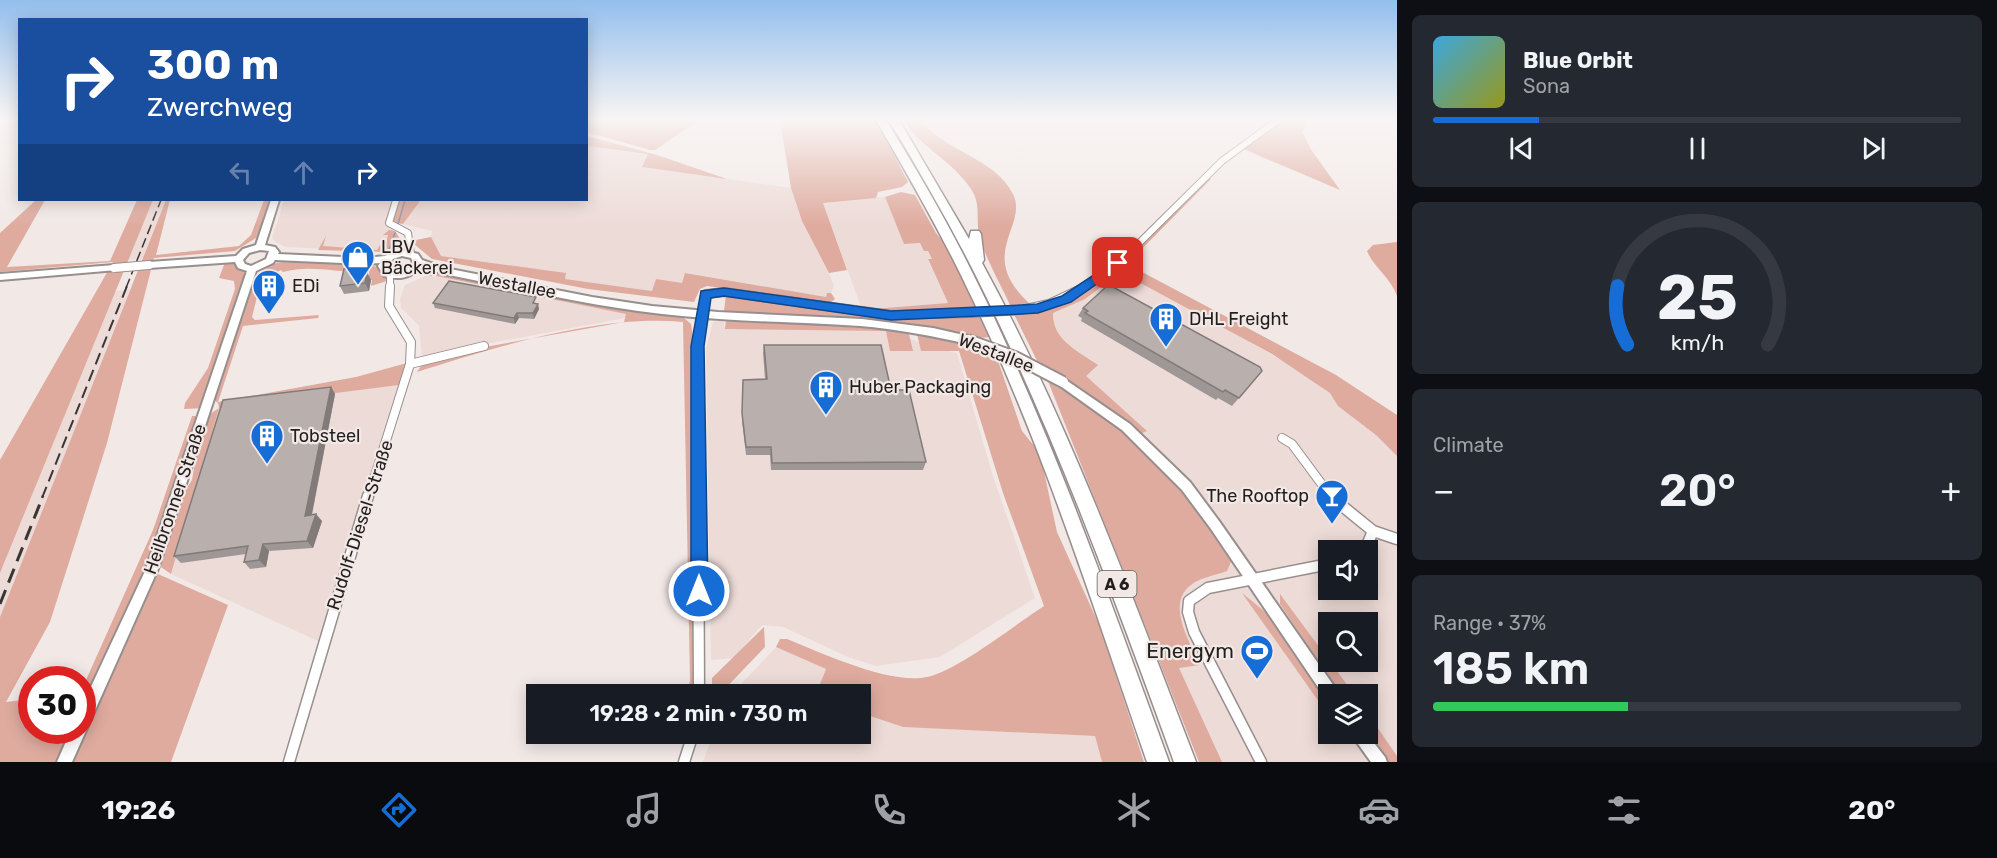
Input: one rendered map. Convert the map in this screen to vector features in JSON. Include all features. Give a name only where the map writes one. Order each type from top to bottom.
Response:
[{"type":"highway","name":"A 6","points":[[902,156],[931,204],[972,284],[1008,365],[1080,549],[1158,762]]},
{"type":"highway","name":"A 6","points":[[915,156],[978,265],[1023,355],[1185,762]]},
{"type":"highway","points":[[975,234],[979,252],[978,265]]},
{"type":"main road","points":[[260,246],[275,201]]},
{"type":"main road","points":[[0,277],[238,259],[246,251],[260,246],[272,249],[273,257]]},
{"type":"main road","points":[[238,259],[241,266],[252,269],[265,265],[273,257],[385,262],[398,254],[411,254],[415,266],[401,275],[390,275],[384,271],[385,262]]},
{"type":"main road","name":"Westallee","points":[[415,266],[636,307],[700,314],[874,322],[968,340],[1015,357],[1063,382],[1118,421],[1186,486],[1324,684]]},
{"type":"main road","name":"Heilbronner Straße","points":[[96,692],[152,569],[252,269]]},
{"type":"main road","points":[[64,762],[72,744]]},
{"type":"main road","points":[[1366,744],[1380,762]]},
{"type":"street","points":[[700,684],[697,346],[700,314],[705,294],[724,292],[891,315],[971,313],[1038,308],[1066,299],[1118,263],[1175,211],[1206,176],[1232,156]]},
{"type":"street","points":[[396,201],[389,223],[408,233],[411,254]]},
{"type":"street","points":[[398,254],[408,242]]},
{"type":"street","name":"Rudolf-Diesel-Straße","points":[[290,762],[328,625],[410,364],[411,342],[388,306],[390,275]]},
{"type":"street","points":[[389,292],[401,275]]},
{"type":"street","points":[[410,364],[484,346]]},
{"type":"street","points":[[1282,438],[1292,444],[1328,495],[1373,531],[1397,540]]},
{"type":"street","points":[[1369,540],[1373,531]]},
{"type":"street","points":[[1261,762],[1194,632],[1188,612],[1189,601],[1195,594],[1208,588],[1318,566]]},
{"type":"street","points":[[684,762],[690,744]]},
{"type":"shaded area","points":[[588,156],[647,156],[643,167],[791,188],[802,221],[834,286],[826,297],[686,273],[682,283],[652,291],[564,279],[566,274],[441,256],[431,237],[432,231],[403,224],[419,201],[588,201]]},
{"type":"shaded area","points":[[647,156],[659,156],[727,179],[642,167]]},
{"type":"shaded area","points":[[786,156],[894,156],[908,182],[902,187],[878,192],[876,198],[823,203],[847,270],[829,273],[802,221],[791,188]]},
{"type":"shaded area","points":[[938,156],[969,156],[994,172],[1013,194],[1016,206],[1015,218],[1007,242],[1006,270],[1014,286],[1030,304],[1028,306],[1011,307],[979,234],[974,195],[955,170]]},
{"type":"shaded area","points":[[1259,156],[1315,156],[1340,190]]},
{"type":"shaded area","points":[[1206,177],[1211,179],[1127,264],[1336,375],[1397,415],[1397,456],[1376,435],[1338,406],[1330,393],[1272,354],[1120,272],[1085,299],[1053,313],[1054,322],[1057,331],[1068,344],[1098,365],[1086,376],[1147,431],[1135,436],[1041,369],[1012,310],[1066,299],[1118,263]]},
{"type":"shaded area","points":[[901,192],[915,195],[936,233],[947,246],[977,308],[908,314],[872,309],[948,303],[928,259],[932,259],[928,251],[924,251],[920,243],[904,244],[885,197]]},
{"type":"shaded area","points":[[885,197],[904,244],[920,243],[928,251],[932,259],[928,260],[948,303],[872,309],[861,307],[823,203]]},
{"type":"shaded area","points":[[35,201],[44,201],[7,267],[110,261],[137,201],[153,201],[0,573],[0,460],[113,262],[0,272],[0,233]]},
{"type":"shaded area","points":[[153,201],[166,201],[142,259],[128,260]]},
{"type":"shaded area","points":[[166,201],[170,201],[156,255],[239,246],[251,235],[264,201],[271,201],[256,238],[235,251],[154,258],[107,443],[50,622],[26,666],[18,666],[18,680],[6,702],[18,701],[18,744],[69,744],[60,762],[0,762],[0,617]]},
{"type":"shaded area","points":[[284,201],[402,201],[386,252],[286,247],[272,238]]},
{"type":"shaded area","points":[[400,201],[420,201],[403,224],[393,220]]},
{"type":"shaded area","points":[[389,230],[395,231],[400,239],[399,244],[386,252],[318,250],[326,236],[323,246],[377,250],[380,245],[386,244],[388,235],[383,235]]},
{"type":"shaded area","points":[[431,237],[441,256],[566,273],[565,279],[652,291],[656,279],[682,283],[685,273],[826,297],[827,293],[831,293],[835,299],[830,303],[707,286],[700,289],[694,302],[588,289],[432,259],[414,244],[416,240]]},
{"type":"shaded area","points":[[1397,242],[1397,296],[1367,251],[1373,245]]},
{"type":"shaded area","points":[[238,259],[238,263],[252,269],[206,408],[184,409],[185,403],[208,368],[235,289],[234,281],[219,278],[226,260]]},
{"type":"shaded area","points":[[292,260],[379,268],[387,281],[371,286],[372,280],[368,280],[369,272],[316,269],[283,272],[281,270],[264,280],[267,283],[258,293],[252,317],[255,320],[319,315],[318,318],[243,326],[218,402],[356,377],[407,363],[399,385],[219,408],[218,403],[212,398],[255,276],[273,264]]},
{"type":"shaded area","points":[[1122,269],[1284,362],[1343,399],[1397,441],[1397,762],[1199,762],[1038,356],[1041,312]]},
{"type":"shaded area","points":[[427,272],[445,273],[671,315],[684,318],[691,324],[694,343],[694,684],[689,684],[683,322],[619,323],[624,322],[626,314],[436,276],[425,276]]},
{"type":"shaded area","points":[[425,276],[436,276],[626,314],[625,318],[422,356],[419,326],[401,308],[400,299],[405,285]]},
{"type":"shaded area","points":[[130,289],[0,617],[0,573],[115,291]]},
{"type":"shaded area","points":[[726,295],[892,317],[980,314],[990,337],[980,338],[874,320],[724,311]]},
{"type":"shaded area","points":[[726,319],[836,322],[904,329],[909,334],[913,351],[890,351],[886,331],[725,329]]},
{"type":"shaded area","points":[[724,320],[724,327],[885,329],[931,347],[957,353],[992,473],[1035,598],[940,657],[876,666],[848,657],[783,627],[762,625],[734,658],[711,660],[706,348],[713,322]]},
{"type":"shaded area","points":[[619,323],[535,338],[584,328]]},
{"type":"shaded area","points":[[917,334],[950,338],[996,355],[1022,431],[1040,453],[1057,532],[1101,629],[1144,762],[1102,762],[1095,736],[903,727],[871,716],[871,684],[820,684],[826,669],[776,647],[780,639],[787,639],[876,672],[912,678],[927,677],[970,657],[1044,606],[1003,493],[959,351],[921,351]]},
{"type":"shaded area","points":[[535,338],[417,372],[421,366],[485,347]]},
{"type":"shaded area","points":[[1048,381],[1101,415],[1148,455],[1190,502],[1227,553],[1231,562],[1227,571],[1191,585],[1184,593],[1180,603],[1182,624],[1200,665],[1179,668],[1222,762],[1199,762]]},
{"type":"shaded area","points":[[399,385],[320,642],[171,574],[219,408]]},
{"type":"shaded area","points":[[219,408],[171,574],[158,565],[181,497],[192,480],[198,444],[207,416]]},
{"type":"shaded area","points":[[192,416],[199,416],[147,569],[96,685],[96,666],[92,666],[153,530]]},
{"type":"shaded area","points":[[158,574],[228,605],[171,762],[70,762],[78,744],[96,744],[96,704],[152,579]]},
{"type":"shaded area","points":[[1242,593],[1269,615],[1318,686],[1318,700]]},
{"type":"shaded area","points":[[1280,594],[1318,645],[1318,661],[1280,604]]},
{"type":"shaded area","points":[[764,627],[765,647],[730,684],[712,684],[712,678]]},
{"type":"shaded area","points":[[776,647],[826,669],[820,684],[741,684]]},
{"type":"shaded area","points":[[1325,672],[1338,672],[1347,684],[1333,684]]},
{"type":"shaded area","points":[[871,716],[903,727],[1095,736],[1102,762],[703,762],[709,744],[871,744]]},
{"type":"shaded area","points":[[1378,728],[1397,756],[1397,762],[1388,762],[1374,744],[1378,744]]},
{"type":"building","points":[[362,267],[361,273],[367,272],[365,283],[340,286],[344,269]]},
{"type":"building","points":[[449,281],[536,297],[533,303],[538,304],[533,313],[517,313],[514,318],[433,303]]},
{"type":"building","name":"DHL Freight","points":[[1107,286],[1113,287],[1260,367],[1262,371],[1239,398],[1225,390],[1223,392],[1085,313],[1088,311],[1083,308]]},
{"type":"building","name":"Huber Packaging","points":[[764,345],[881,345],[891,390],[909,390],[926,462],[772,463],[771,447],[746,447],[742,413],[743,380],[767,379]]},
{"type":"building","name":"Tobsteel","points":[[331,387],[305,516],[316,514],[307,541],[263,544],[259,560],[244,562],[248,546],[174,556],[223,400]]},
{"type":"waterway","points":[[398,224],[405,201]]},
{"type":"waterway","points":[[389,250],[395,233]]},
{"type":"railway","points":[[126,288],[161,201]]},
{"type":"railway","points":[[42,498],[127,286]]},
{"type":"railway","points":[[0,604],[43,496]]},
{"type":"place","name":"LBV Bäckerei","points":[[358,286]]},
{"type":"place","name":"EDi","points":[[269,315]]},
{"type":"place","name":"DHL Freight","points":[[1166,348]]},
{"type":"place","name":"Huber Packaging","points":[[826,416]]},
{"type":"place","name":"Tobsteel","points":[[267,465]]},
{"type":"place","name":"The Rooftop","points":[[1332,525]]},
{"type":"place","name":"Energym","points":[[1257,680]]},
{"type":"route","points":[[699,591],[697,346],[700,314],[705,294],[724,292],[908,316],[1021,310],[1038,308],[1066,299],[1118,263]]}]
